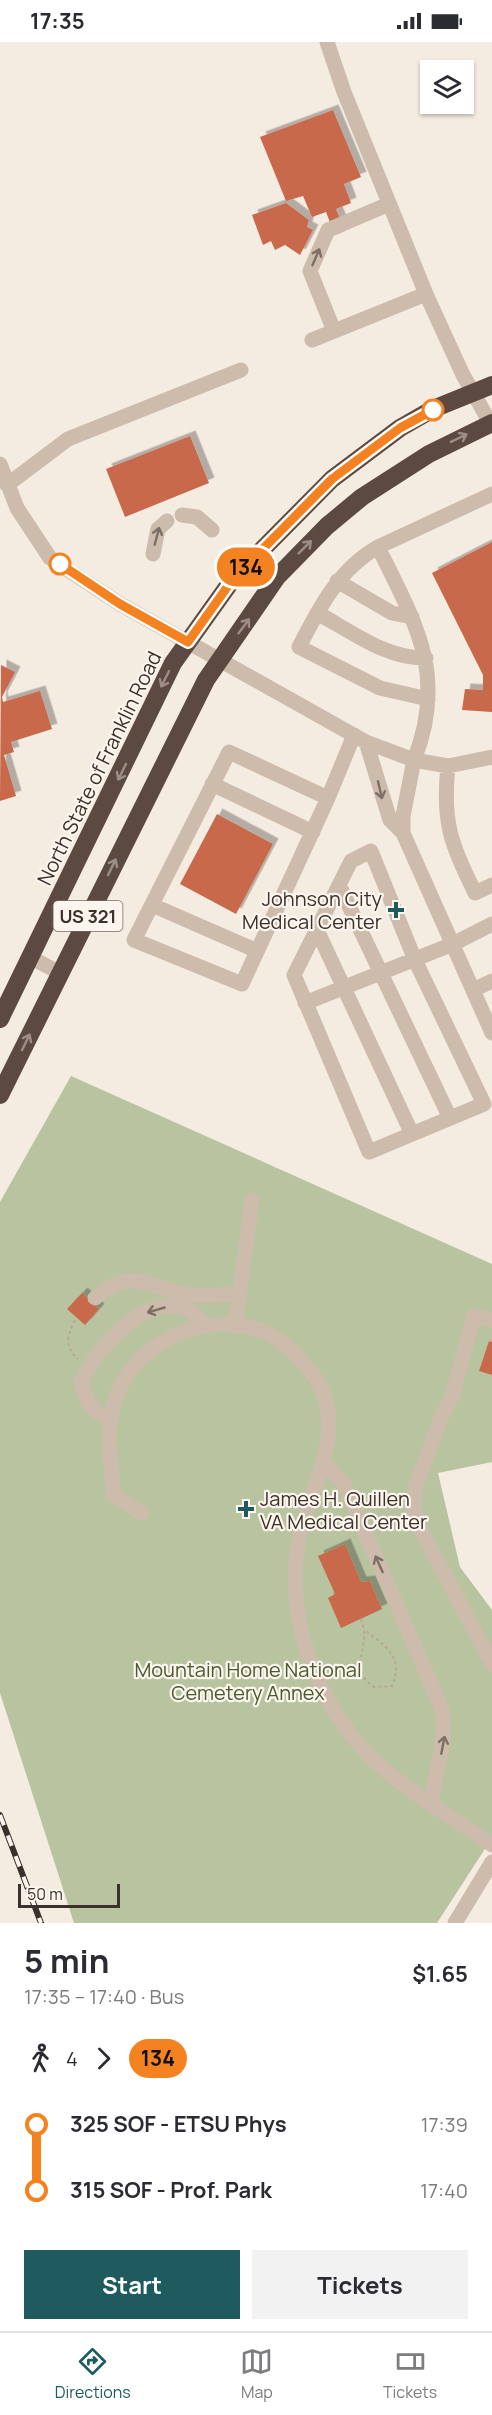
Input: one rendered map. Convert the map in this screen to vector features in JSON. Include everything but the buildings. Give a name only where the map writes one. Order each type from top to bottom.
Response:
[{"type":"highway","name":"North State of Franklin Road","points":[[0,1019],[134,748],[145,719],[173,663],[233,579],[332,479],[400,428],[433,410],[492,385]]},
{"type":"highway","name":"US 321","points":[[0,1095],[176,737],[219,660],[277,578],[327,526],[406,467],[491,424]]},
{"type":"street","points":[[327,42],[426,294],[473,393],[491,424]]},
{"type":"street","points":[[334,331],[310,271],[328,230],[389,204]]},
{"type":"street","points":[[312,340],[426,294]]},
{"type":"street","points":[[6,492],[68,439],[241,370]]},
{"type":"street","points":[[0,464],[6,492],[50,558],[120,604],[360,738],[414,760],[448,766],[492,757]]},
{"type":"street","points":[[428,699],[380,688],[299,647],[337,581],[352,564],[378,547],[492,494]]},
{"type":"street","points":[[182,515],[197,517],[212,530]]},
{"type":"street","points":[[153,554],[158,529],[167,521]]},
{"type":"street","points":[[378,547],[412,617],[426,657],[428,699],[421,742],[414,760],[403,816],[403,833]]},
{"type":"street","points":[[337,581],[392,613],[412,617]]},
{"type":"street","points":[[317,613],[390,653],[409,658],[426,657]]},
{"type":"street","points":[[328,798],[229,752],[134,940],[242,984],[328,798],[360,738]]},
{"type":"street","points":[[360,738],[390,820],[403,833],[492,1033]]},
{"type":"street","points":[[448,766],[446,802],[450,839],[474,893],[492,885]]},
{"type":"street","points":[[212,784],[313,832]]},
{"type":"street","points":[[371,850],[415,960],[488,1102],[369,1152],[294,975],[317,930],[351,861],[371,850]]},
{"type":"street","points":[[339,885],[450,1118]]},
{"type":"street","points":[[152,905],[257,951]]},
{"type":"street","points":[[305,1003],[453,944],[492,924]]},
{"type":"street","points":[[317,930],[412,1134]]},
{"type":"street","points":[[30,957],[60,973]]},
{"type":"street","points":[[473,990],[492,981]]},
{"type":"street","points":[[235,1326],[252,1200]]},
{"type":"street","points":[[95,1298],[112,1285],[137,1279],[193,1296],[240,1293]]},
{"type":"street","points":[[110,1418],[99,1415],[86,1402],[81,1382],[100,1350],[141,1315],[177,1306],[191,1312],[208,1326]]},
{"type":"street","points":[[492,1320],[474,1316],[452,1396],[433,1438],[415,1488],[414,1509],[419,1526],[492,1664]]},
{"type":"street","points":[[142,1513],[114,1496],[110,1418],[116,1395],[142,1359],[179,1332],[208,1326],[243,1326],[278,1339],[298,1356],[317,1381],[325,1401],[329,1425],[328,1451],[303,1522],[295,1572],[297,1611],[318,1678],[340,1718],[378,1763],[492,1845]]},
{"type":"street","points":[[324,1462],[344,1484],[442,1709],[446,1729],[434,1776],[432,1802]]},
{"type":"street","points":[[454,1923],[492,1862]]},
{"type":"path","points":[[75,1320],[66,1336],[69,1350],[88,1367]]},
{"type":"path","points":[[365,1532],[414,1509]]},
{"type":"path","points":[[361,1619],[366,1631],[389,1647],[394,1656],[397,1668],[392,1686],[374,1687],[367,1682],[359,1664],[366,1631]]},
{"type":"path","points":[[318,1678],[345,1665],[359,1664]]},
{"type":"green space","name":"Mountain Home National Cemetery Annex","points":[[71,1076],[492,1264],[492,1462],[438,1473],[460,1567],[492,1610],[492,1838],[437,1923],[74,1923],[0,1693],[0,1202]]},
{"type":"railway","points":[[0,1815],[41,1923]]},
{"type":"bus line","name":"134","points":[[60,564],[120,604],[188,642],[233,579],[332,479],[400,428],[433,410]]},
{"type":"place","name":"Johnson City Medical Center","points":[[396,910]]},
{"type":"place","name":"James H. Quillen VA Medical Center","points":[[246,1509]]}]
